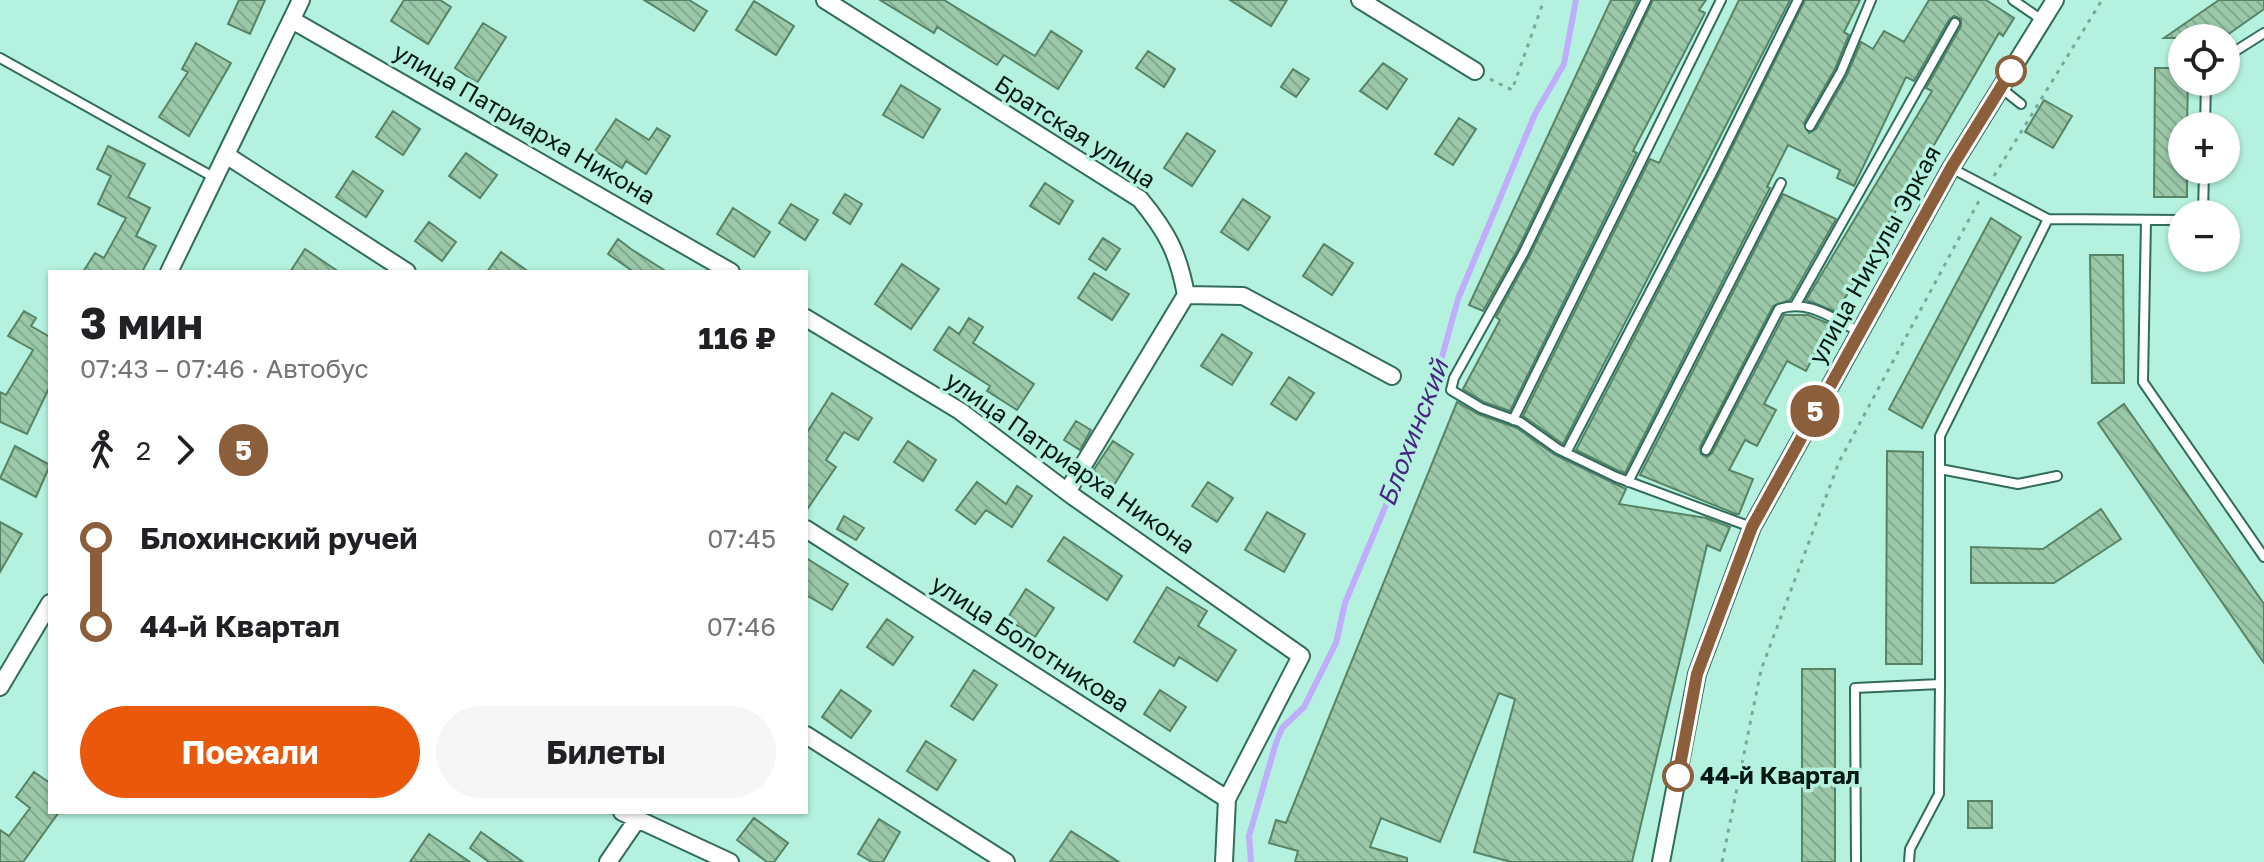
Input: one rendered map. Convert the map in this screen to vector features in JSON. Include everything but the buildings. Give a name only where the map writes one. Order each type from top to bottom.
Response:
[{"type":"street","points":[[170,270],[301,0]]},
{"type":"street","name":"Братская улица","points":[[825,0],[1140,199],[1165,229],[1179,258],[1186,295]]},
{"type":"street","points":[[1360,0],[1475,71]]},
{"type":"street","name":"улица Никулы Эркая","points":[[1661,862],[1697,674],[1752,527],[1951,168],[2055,0]]},
{"type":"street","name":"улица Патриарха Никона","points":[[292,20],[728,270]]},
{"type":"street","points":[[226,155],[404,270]]},
{"type":"street","points":[[1067,492],[1186,295],[1243,296],[1392,376]]},
{"type":"street","name":"улица Патриарха Никона","points":[[808,319],[960,411],[1067,492],[1301,656],[1227,799]]},
{"type":"street","name":"улица Болотникова","points":[[808,530],[1227,799]]},
{"type":"street","points":[[0,687],[48,606]]},
{"type":"street","points":[[808,736],[1006,862]]},
{"type":"street","points":[[1224,862],[1227,799]]},
{"type":"street","points":[[608,862],[629,816],[730,862]]},
{"type":"lane","points":[[1646,0],[1524,252],[1454,378],[1451,390],[1455,395],[1513,420],[1566,453],[1628,482],[1752,527]]},
{"type":"lane","points":[[1513,420],[1721,0]]},
{"type":"lane","points":[[1566,453],[1798,0]]},
{"type":"lane","points":[[1810,126],[1841,72],[1871,0]]},
{"type":"lane","points":[[2013,0],[2043,20]]},
{"type":"lane","points":[[1796,304],[1955,23]]},
{"type":"lane","points":[[2240,48],[2264,33]]},
{"type":"lane","points":[[0,58],[215,178]]},
{"type":"lane","points":[[2001,87],[2021,104]]},
{"type":"lane","points":[[1951,168],[2048,219],[2168,220]]},
{"type":"lane","points":[[1628,482],[1781,183]]},
{"type":"lane","points":[[1909,862],[1910,849],[1939,794],[1940,436],[2048,219]]},
{"type":"lane","points":[[2146,220],[2143,382],[2264,557]]},
{"type":"lane","points":[[1706,450],[1779,309],[1796,304],[1809,306],[1858,331]]},
{"type":"lane","points":[[1940,469],[2018,484],[2057,476]]},
{"type":"lane","points":[[1856,862],[1855,688],[1940,684]]},
{"type":"path","points":[[1475,71],[1512,90],[1544,0]]},
{"type":"path","points":[[1722,862],[1761,670],[1839,462],[1987,187],[2102,0]]},
{"type":"waterway","name":"Блохинский","points":[[1251,862],[1249,836],[1276,743],[1282,728],[1304,707],[1336,643],[1345,603],[1430,400],[1458,299],[1535,114],[1564,64],[1576,0]]},
{"type":"bus line","name":"5","points":[[1678,776],[1697,674],[1752,527],[1858,331],[1951,168],[2011,71]]},
{"type":"place","name":"44-й Квартал","points":[[1678,776]]}]
